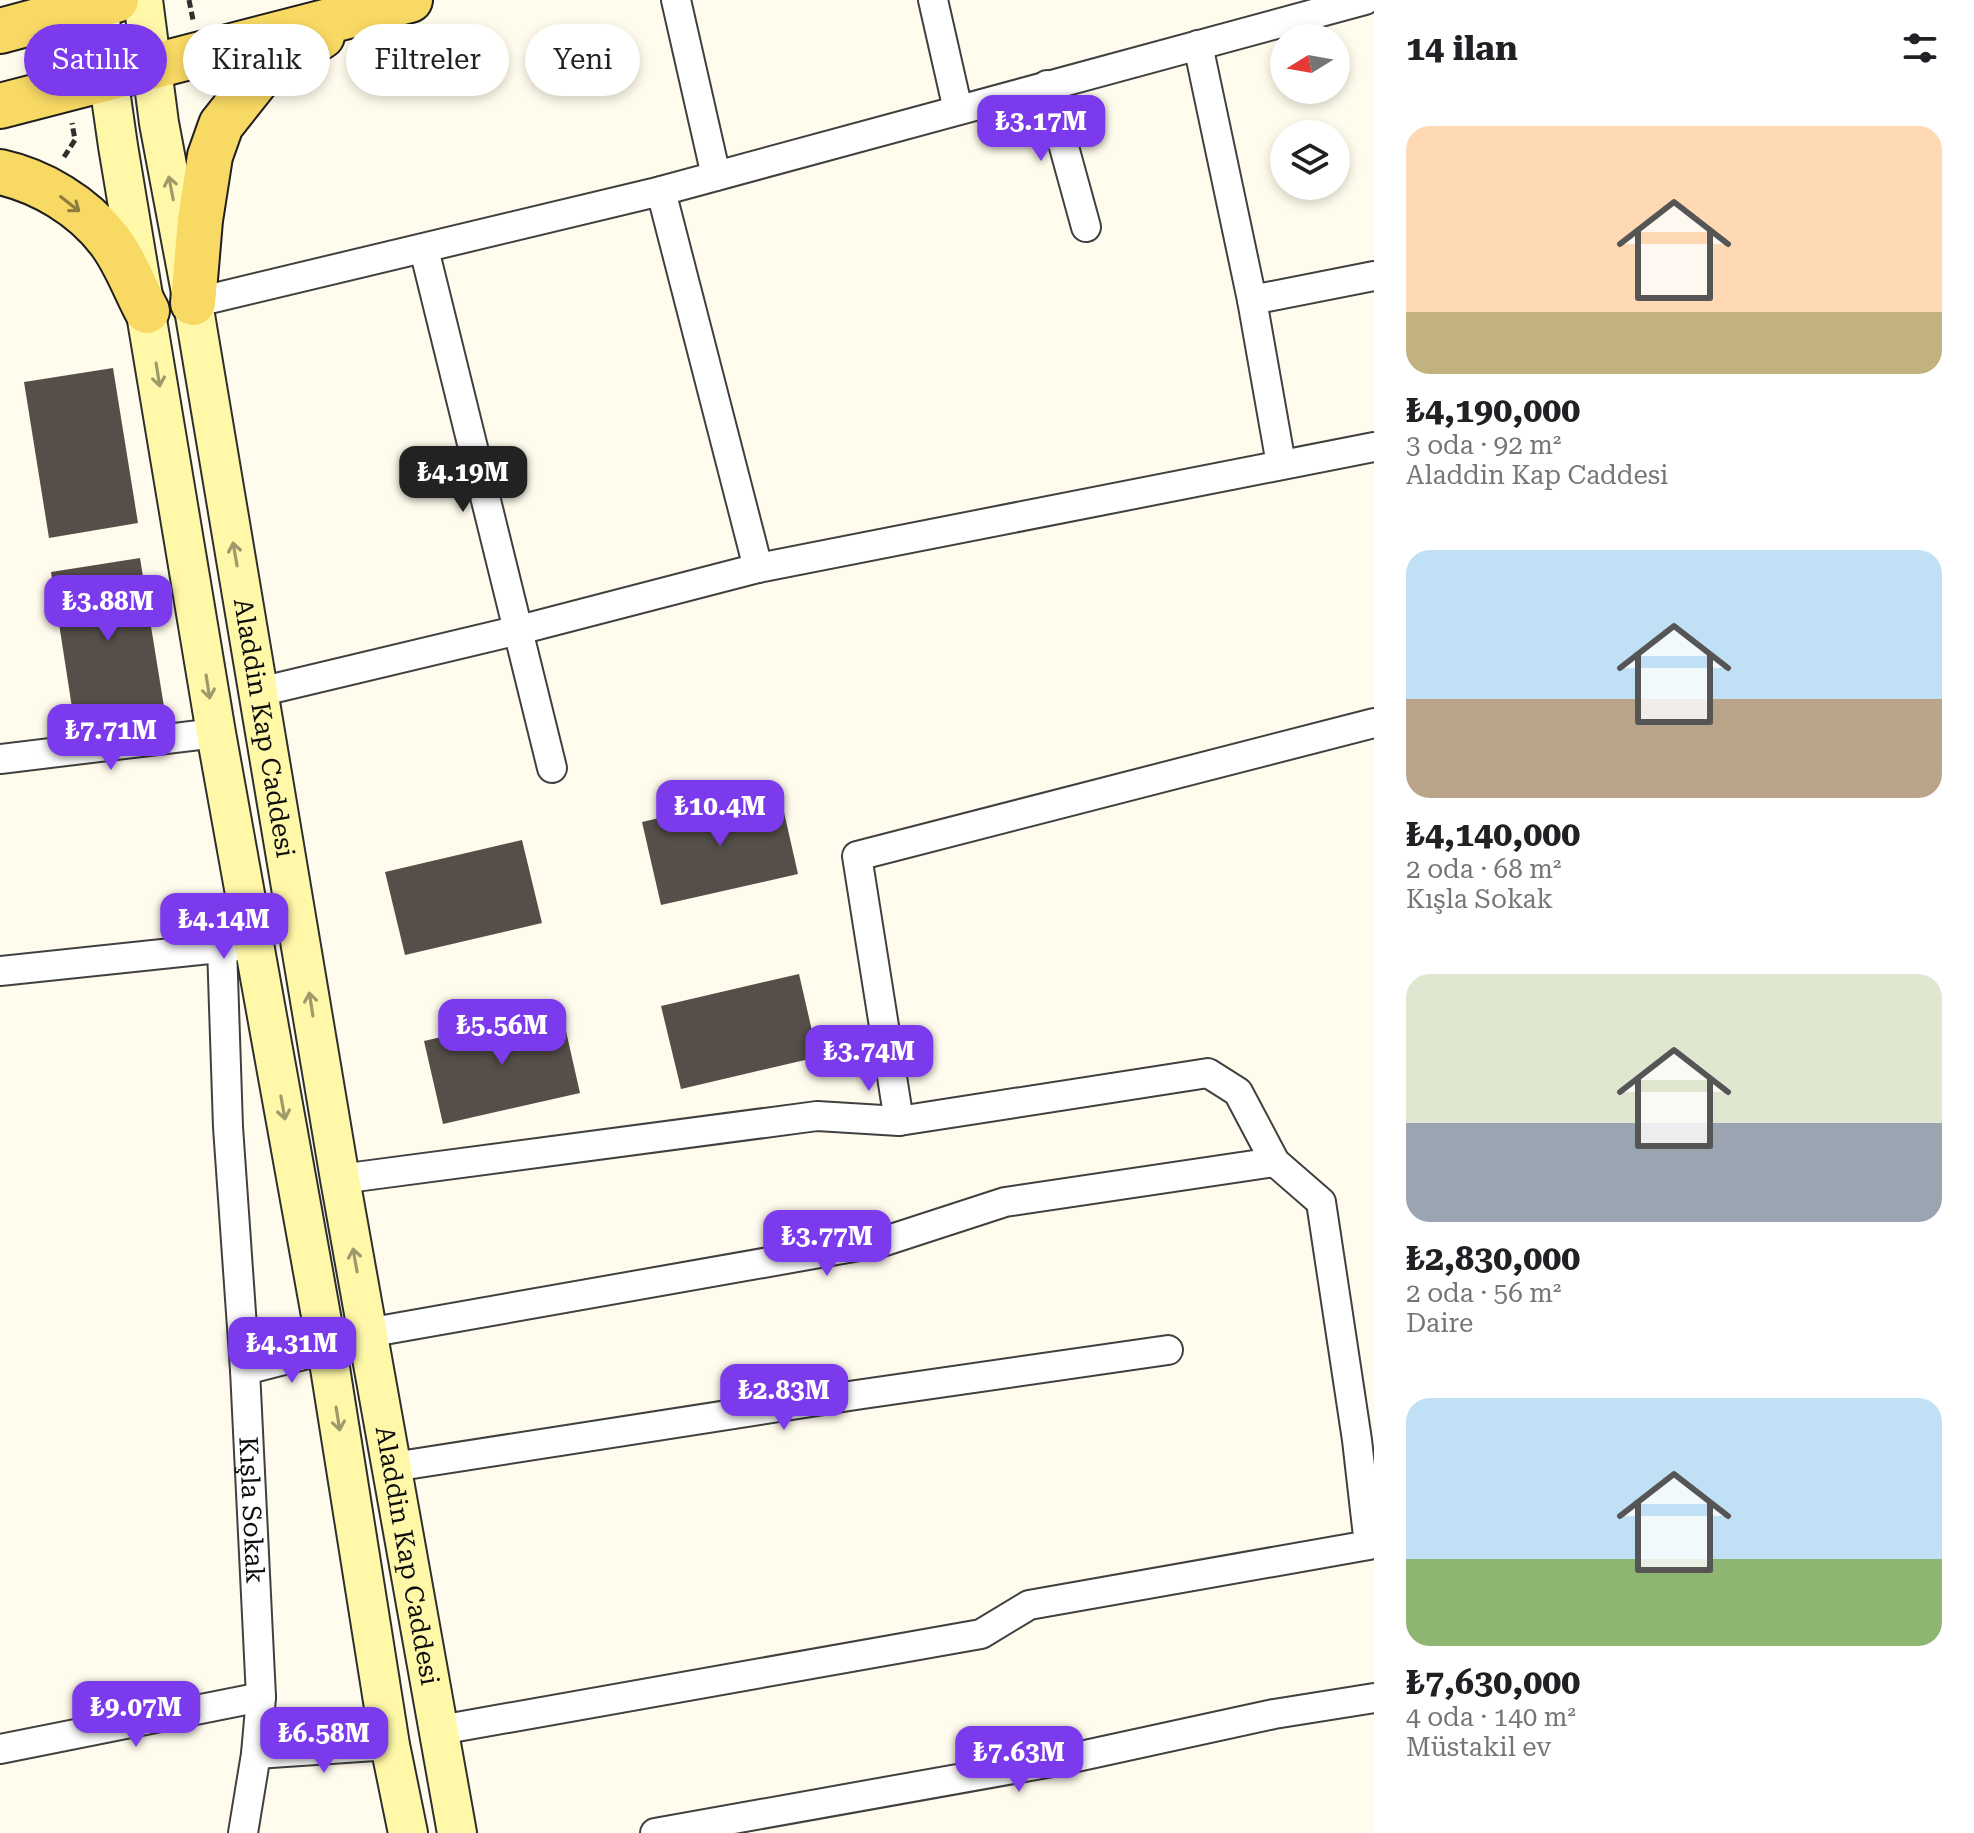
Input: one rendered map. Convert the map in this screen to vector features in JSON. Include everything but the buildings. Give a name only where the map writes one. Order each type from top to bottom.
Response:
[{"type":"main road","points":[[167,64],[410,0]]},
{"type":"main road","points":[[0,31],[104,1]]},
{"type":"main road","points":[[193,303],[200,220],[210,156],[221,125],[259,77],[365,12]]},
{"type":"main road","points":[[0,106],[37,96]]},
{"type":"main road","points":[[0,172],[25,178],[68,201],[109,240],[147,311]]},
{"type":"street","name":"Aladdin Kap Caddesi","points":[[143,0],[146,24]]},
{"type":"street","points":[[676,0],[716,176]]},
{"type":"street","points":[[933,0],[958,110]]},
{"type":"street","points":[[193,303],[661,191],[1365,0]]},
{"type":"street","name":"Aladdin Kap Caddesi","points":[[104,1],[105,24]]},
{"type":"street","points":[[1198,45],[1252,300],[1281,464]]},
{"type":"street","points":[[1047,85],[1086,227]]},
{"type":"street","name":"Aladdin Kap Caddesi","points":[[111,96],[216,733],[237,946],[327,1349],[390,1745],[408,1833]]},
{"type":"street","name":"Aladdin Kap Caddesi","points":[[156,96],[340,1179],[457,1833]]},
{"type":"street","points":[[661,191],[758,568]]},
{"type":"street","points":[[424,249],[552,768]]},
{"type":"street","points":[[1252,300],[1374,276]]},
{"type":"street","points":[[259,692],[519,630],[758,568],[1374,447]]},
{"type":"street","points":[[899,1121],[857,856],[1374,723]]},
{"type":"street","points":[[0,759],[216,733]]},
{"type":"street","points":[[0,971],[237,946]]},
{"type":"street","name":"Kışla Sokak","points":[[237,946],[228,1127],[245,1370],[261,1697],[256,1754],[243,1833]]},
{"type":"street","points":[[340,1179],[817,1116],[899,1121],[1208,1073],[1238,1092],[1275,1162],[1321,1202],[1365,1439],[1369,1545],[1029,1605],[981,1634],[440,1730]]},
{"type":"street","points":[[367,1333],[882,1242],[1005,1202],[1275,1162]]},
{"type":"street","points":[[245,1370],[327,1349]]},
{"type":"street","points":[[393,1467],[871,1392],[1168,1350]]},
{"type":"street","points":[[0,1749],[261,1697]]},
{"type":"street","points":[[655,1833],[1058,1761],[1274,1714],[1374,1698]]},
{"type":"street","points":[[256,1754],[390,1745]]}]
